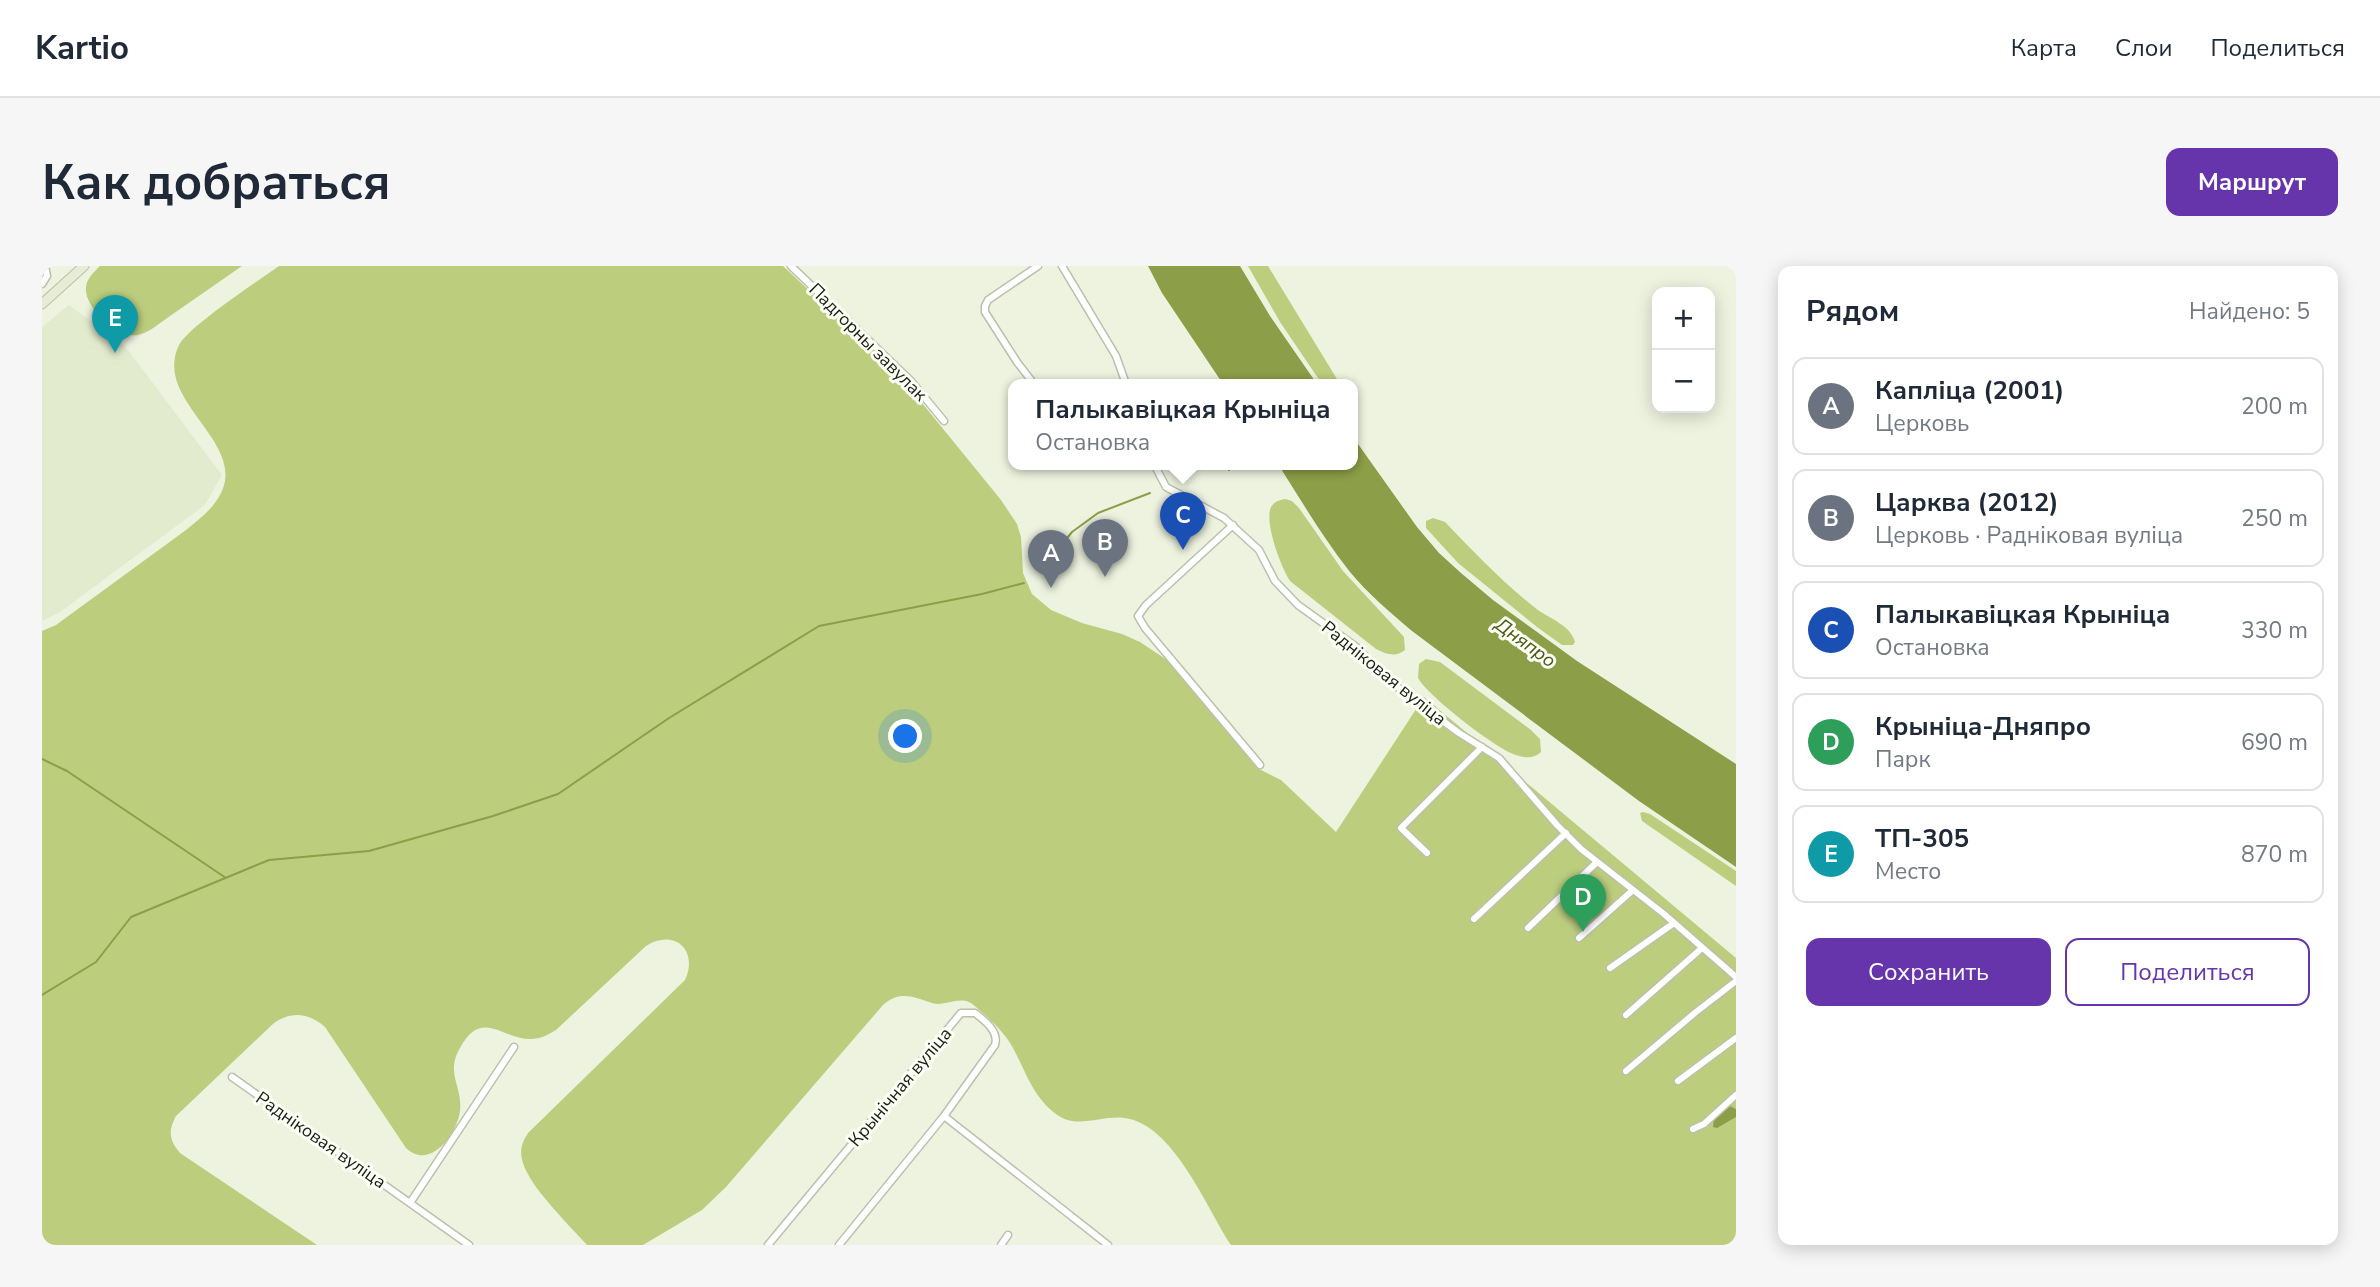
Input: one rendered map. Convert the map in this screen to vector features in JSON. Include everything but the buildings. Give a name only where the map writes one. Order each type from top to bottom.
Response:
[{"type":"street","points":[[42,284],[47,276],[46,266]]},
{"type":"street","points":[[42,304],[84,266]]},
{"type":"street","name":"Падгорны завулак","points":[[791,266],[911,381],[944,421]]},
{"type":"street","points":[[1030,379],[985,312],[985,306],[988,299],[1038,266]]},
{"type":"street","points":[[1062,266],[1112,348],[1124,379]]},
{"type":"street","name":"Радніковая вуліца","points":[[1157,470],[1166,487],[1233,525],[1259,550],[1275,581],[1298,605],[1359,649],[1381,675],[1506,765],[1566,833],[1597,862],[1674,923],[1736,979]]},
{"type":"street","points":[[1233,525],[1138,615],[1145,628],[1260,765]]},
{"type":"street","points":[[1427,853],[1401,828],[1482,747]]},
{"type":"street","points":[[1474,919],[1566,833]]},
{"type":"street","points":[[1528,928],[1597,862]]},
{"type":"street","points":[[1578,938],[1633,890]]},
{"type":"street","points":[[1610,968],[1674,923]]},
{"type":"street","points":[[1626,1015],[1702,948]]},
{"type":"street","points":[[1626,1071],[1736,979]]},
{"type":"street","name":"Крынічная вуліца","points":[[768,1245],[961,1013],[975,1013],[987,1023],[996,1039],[944,1116]]},
{"type":"street","points":[[1678,1081],[1736,1038]]},
{"type":"street","points":[[410,1202],[514,1048]]},
{"type":"street","name":"Радніковая вуліца","points":[[232,1077],[469,1245]]},
{"type":"street","points":[[1693,1129],[1703,1124],[1736,1095]]},
{"type":"street","points":[[839,1245],[944,1116],[1108,1245]]},
{"type":"street","points":[[1001,1245],[1009,1235]]},
{"type":"shaded area","points":[[100,266],[242,266],[155,327],[138,335],[130,335],[112,327],[90,304],[86,285]]},
{"type":"shaded area","points":[[279,266],[783,266],[900,376],[1001,500],[1017,524],[1021,537],[1023,573],[1032,594],[1051,610],[1082,623],[1122,634],[1140,642],[1170,662],[1257,768],[1281,780],[1336,832],[1424,697],[1736,958],[1736,1245],[1231,1245],[1187,1170],[1158,1135],[1142,1123],[1124,1118],[1081,1122],[1064,1119],[1041,1100],[1007,1039],[973,1005],[959,1001],[937,1004],[901,996],[883,1005],[726,1187],[702,1210],[643,1245],[587,1245],[533,1183],[523,1163],[522,1146],[529,1132],[685,980],[689,959],[686,951],[674,941],[666,940],[646,946],[556,1030],[547,1035],[534,1039],[520,1038],[492,1028],[484,1028],[468,1036],[454,1065],[460,1102],[458,1120],[441,1147],[424,1155],[415,1154],[406,1148],[325,1027],[307,1016],[300,1015],[274,1023],[176,1116],[171,1135],[180,1153],[317,1245],[42,1245],[42,631],[56,625],[186,530],[217,500],[225,480],[223,460],[178,386],[174,366],[179,345],[209,316]]},
{"type":"shaded area","points":[[1248,266],[1268,266],[1337,379],[1319,379],[1280,322]]},
{"type":"shaded area","points":[[69,305],[125,346],[222,475],[205,505],[60,612],[42,621],[42,327]]},
{"type":"shaded area","points":[[1277,501],[1292,501],[1299,508],[1343,571],[1404,637],[1405,650],[1394,655],[1376,649],[1290,581],[1278,556],[1269,514]]},
{"type":"shaded area","points":[[1433,518],[1445,522],[1513,590],[1565,627],[1573,636],[1573,645],[1562,645],[1458,563],[1426,528],[1426,521]]},
{"type":"shaded area","points":[[1426,659],[1440,662],[1531,730],[1540,739],[1541,752],[1529,757],[1516,755],[1463,721],[1418,678],[1419,664]]},
{"type":"shaded area","points":[[1643,812],[1736,871],[1736,886],[1642,821],[1640,813]]},
{"type":"water","points":[[1148,266],[1240,266],[1270,316],[1314,379],[1220,379],[1162,293]]},
{"type":"water","name":"Дняпро","points":[[1358,444],[1417,527],[1461,573],[1493,600],[1577,661],[1736,764],[1736,867],[1639,801],[1412,631],[1357,580],[1321,532],[1282,470],[1358,470]]},
{"type":"water","points":[[1730,1106],[1736,1109],[1736,1117],[1717,1128],[1713,1127],[1714,1118]]},
{"type":"waterway","points":[[1051,558],[1072,532],[1098,513],[1150,493]]},
{"type":"waterway","points":[[42,995],[96,962],[131,917],[269,860],[369,851],[493,816],[558,794],[669,718],[819,626],[982,594],[1024,583]]},
{"type":"waterway","points":[[42,759],[67,771],[226,878]]},
{"type":"place","name":"ТП-305","points":[[115,353]]},
{"type":"place","name":"Палыкавіцкая Крыніца","points":[[1183,550]]},
{"type":"place","name":"Царква (2012)","points":[[1105,577]]},
{"type":"place","name":"Капліца (2001)","points":[[1051,588]]},
{"type":"place","name":"Крыніца-Дняпро","points":[[1583,932]]}]
